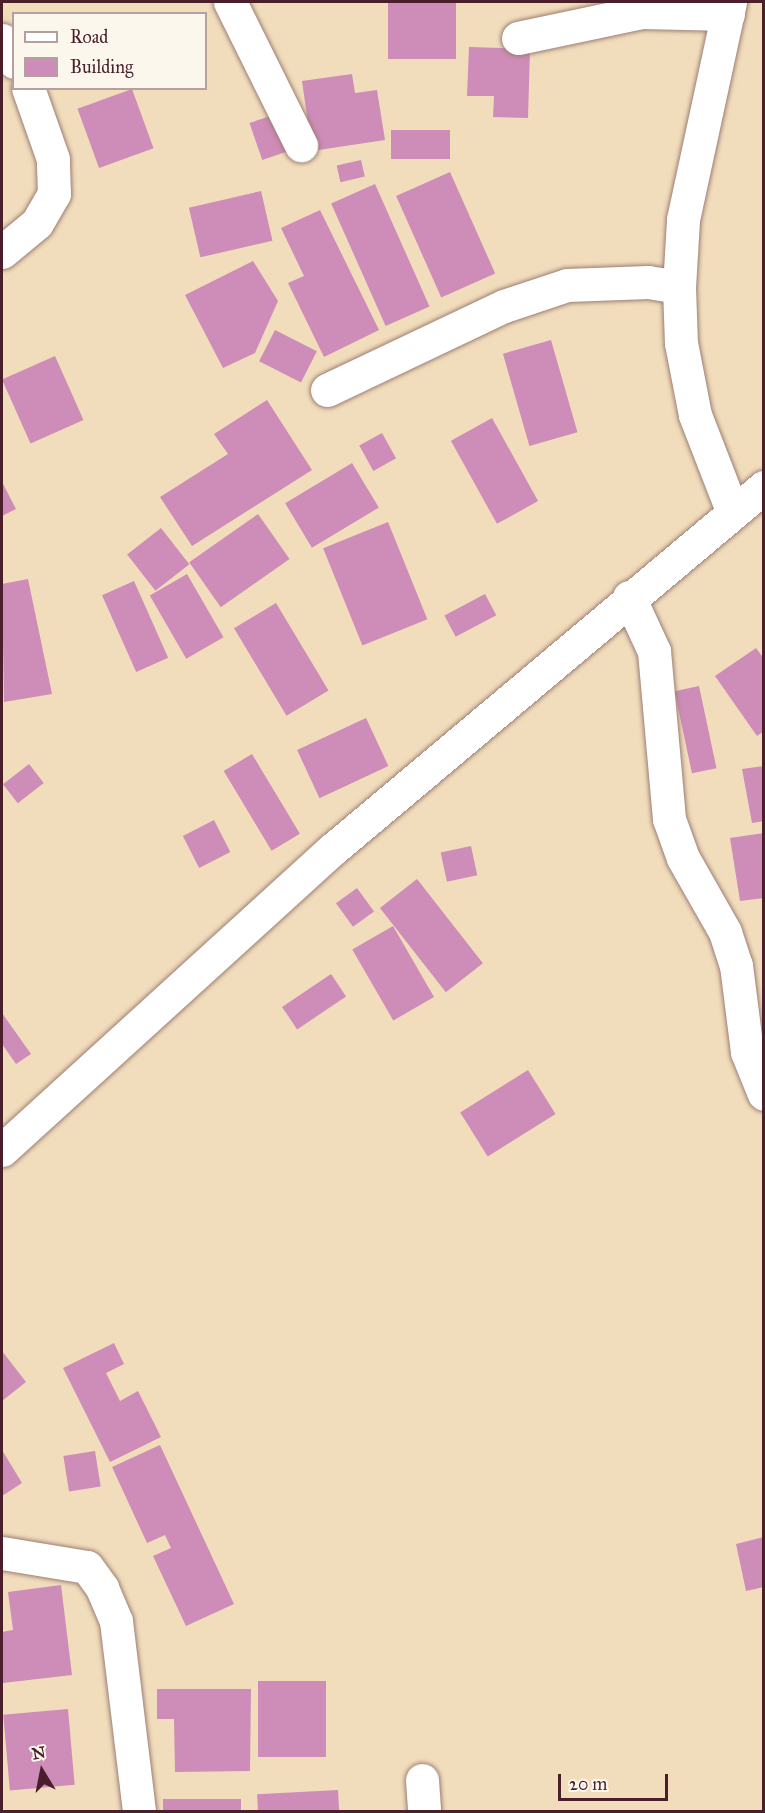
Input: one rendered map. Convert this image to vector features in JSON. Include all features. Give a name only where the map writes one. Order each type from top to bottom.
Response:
[{"type":"street","points":[[230,2],[301,145]]},
{"type":"street","points":[[518,38],[641,12],[729,8],[683,220],[679,287],[681,343],[695,415],[733,513]]},
{"type":"street","points":[[2,40],[12,58]]},
{"type":"street","points":[[2,252],[38,224],[54,194],[53,159],[29,90]]},
{"type":"street","points":[[327,390],[504,306],[567,285],[648,282],[679,287]]},
{"type":"street","points":[[2,1150],[333,849],[629,597],[764,487]]},
{"type":"street","points":[[629,597],[654,651],[669,819],[683,858],[725,932],[736,965],[747,1052],[764,1094]]},
{"type":"street","points":[[2,1553],[87,1567],[102,1588],[116,1621],[139,1812]]},
{"type":"building","points":[[388,2],[456,2],[456,59],[388,59]]},
{"type":"building","points":[[469,47],[530,49],[528,118],[493,117],[494,96],[467,96]]},
{"type":"building","points":[[352,74],[355,93],[377,90],[385,140],[312,151],[302,81]]},
{"type":"building","points":[[132,90],[154,148],[99,168],[77,109]]},
{"type":"building","points":[[276,114],[289,151],[262,160],[250,123]]},
{"type":"building","points":[[391,130],[450,130],[450,159],[391,159]]},
{"type":"building","points":[[361,160],[365,177],[340,182],[337,166]]},
{"type":"building","points":[[450,172],[495,273],[441,297],[396,196]]},
{"type":"building","points":[[375,184],[430,306],[386,326],[331,204]]},
{"type":"building","points":[[261,191],[272,241],[200,257],[189,208]]},
{"type":"building","points":[[320,210],[379,330],[324,357],[288,283],[304,276],[281,228]]},
{"type":"building","points":[[253,261],[278,301],[255,353],[223,368],[185,295]]},
{"type":"building","points":[[275,330],[317,351],[301,383],[259,361]]},
{"type":"building","points":[[551,340],[577,432],[529,446],[503,354]]},
{"type":"building","points":[[55,356],[83,420],[30,444],[2,380]]},
{"type":"building","points":[[267,400],[312,470],[192,546],[160,497],[228,454],[214,434]]},
{"type":"building","points":[[492,418],[538,501],[497,524],[451,441]]},
{"type":"building","points":[[382,433],[396,458],[373,471],[359,446]]},
{"type":"building","points":[[352,463],[379,508],[312,548],[285,503]]},
{"type":"building","points":[[2,482],[16,509],[2,516]]},
{"type":"building","points":[[258,514],[290,559],[221,607],[189,562]]},
{"type":"building","points":[[388,522],[427,619],[362,646],[323,548]]},
{"type":"building","points":[[161,528],[189,564],[155,591],[127,554]]},
{"type":"building","points":[[187,574],[224,637],[186,659],[150,596]]},
{"type":"building","points":[[28,579],[52,694],[4,702],[2,584]]},
{"type":"building","points":[[134,581],[168,658],[136,672],[102,595]]},
{"type":"building","points":[[485,594],[496,615],[456,637],[444,616]]},
{"type":"building","points":[[276,603],[329,690],[287,716],[234,628]]},
{"type":"building","points":[[756,648],[764,659],[764,731],[757,736],[715,676]]},
{"type":"building","points":[[699,686],[716,768],[692,773],[675,691]]},
{"type":"building","points":[[366,718],[388,766],[320,798],[297,750]]},
{"type":"building","points":[[252,754],[300,834],[272,851],[224,771]]},
{"type":"building","points":[[29,764],[44,783],[18,803],[3,784]]},
{"type":"building","points":[[764,766],[764,821],[752,823],[742,769]]},
{"type":"building","points":[[214,820],[230,852],[199,868],[183,836]]},
{"type":"building","points":[[764,833],[764,898],[740,901],[730,838]]},
{"type":"building","points":[[471,846],[477,875],[447,882],[441,852]]},
{"type":"building","points":[[417,879],[483,963],[446,992],[380,908]]},
{"type":"building","points":[[357,888],[374,911],[353,927],[336,903]]},
{"type":"building","points":[[393,926],[434,997],[393,1021],[352,950]]},
{"type":"building","points":[[331,974],[346,996],[297,1029],[282,1007]]},
{"type":"building","points":[[2,1013],[31,1054],[16,1064],[2,1044]]},
{"type":"building","points":[[528,1070],[556,1114],[488,1156],[460,1112]]},
{"type":"building","points":[[114,1343],[124,1364],[106,1373],[120,1401],[138,1391],[161,1437],[110,1462],[63,1368]]},
{"type":"building","points":[[2,1351],[26,1382],[2,1401]]},
{"type":"building","points":[[160,1445],[234,1604],[186,1626],[153,1556],[171,1548],[165,1535],[147,1543],[112,1467]]},
{"type":"building","points":[[2,1450],[22,1483],[2,1496]]},
{"type":"building","points":[[95,1451],[101,1487],[69,1492],[63,1456]]},
{"type":"building","points":[[764,1537],[764,1587],[746,1591],[736,1544]]},
{"type":"building","points":[[61,1585],[72,1675],[3,1683],[2,1632],[13,1630],[8,1592]]},
{"type":"building","points":[[258,1681],[326,1681],[326,1757],[258,1757]]},
{"type":"building","points":[[157,1689],[251,1689],[250,1771],[175,1772],[174,1719],[157,1719]]},
{"type":"building","points":[[68,1709],[75,1785],[10,1790],[3,1715]]},
{"type":"building","points":[[338,1790],[339,1812],[258,1812],[257,1794]]},
{"type":"building","points":[[163,1799],[241,1799],[241,1812],[163,1812]]}]
